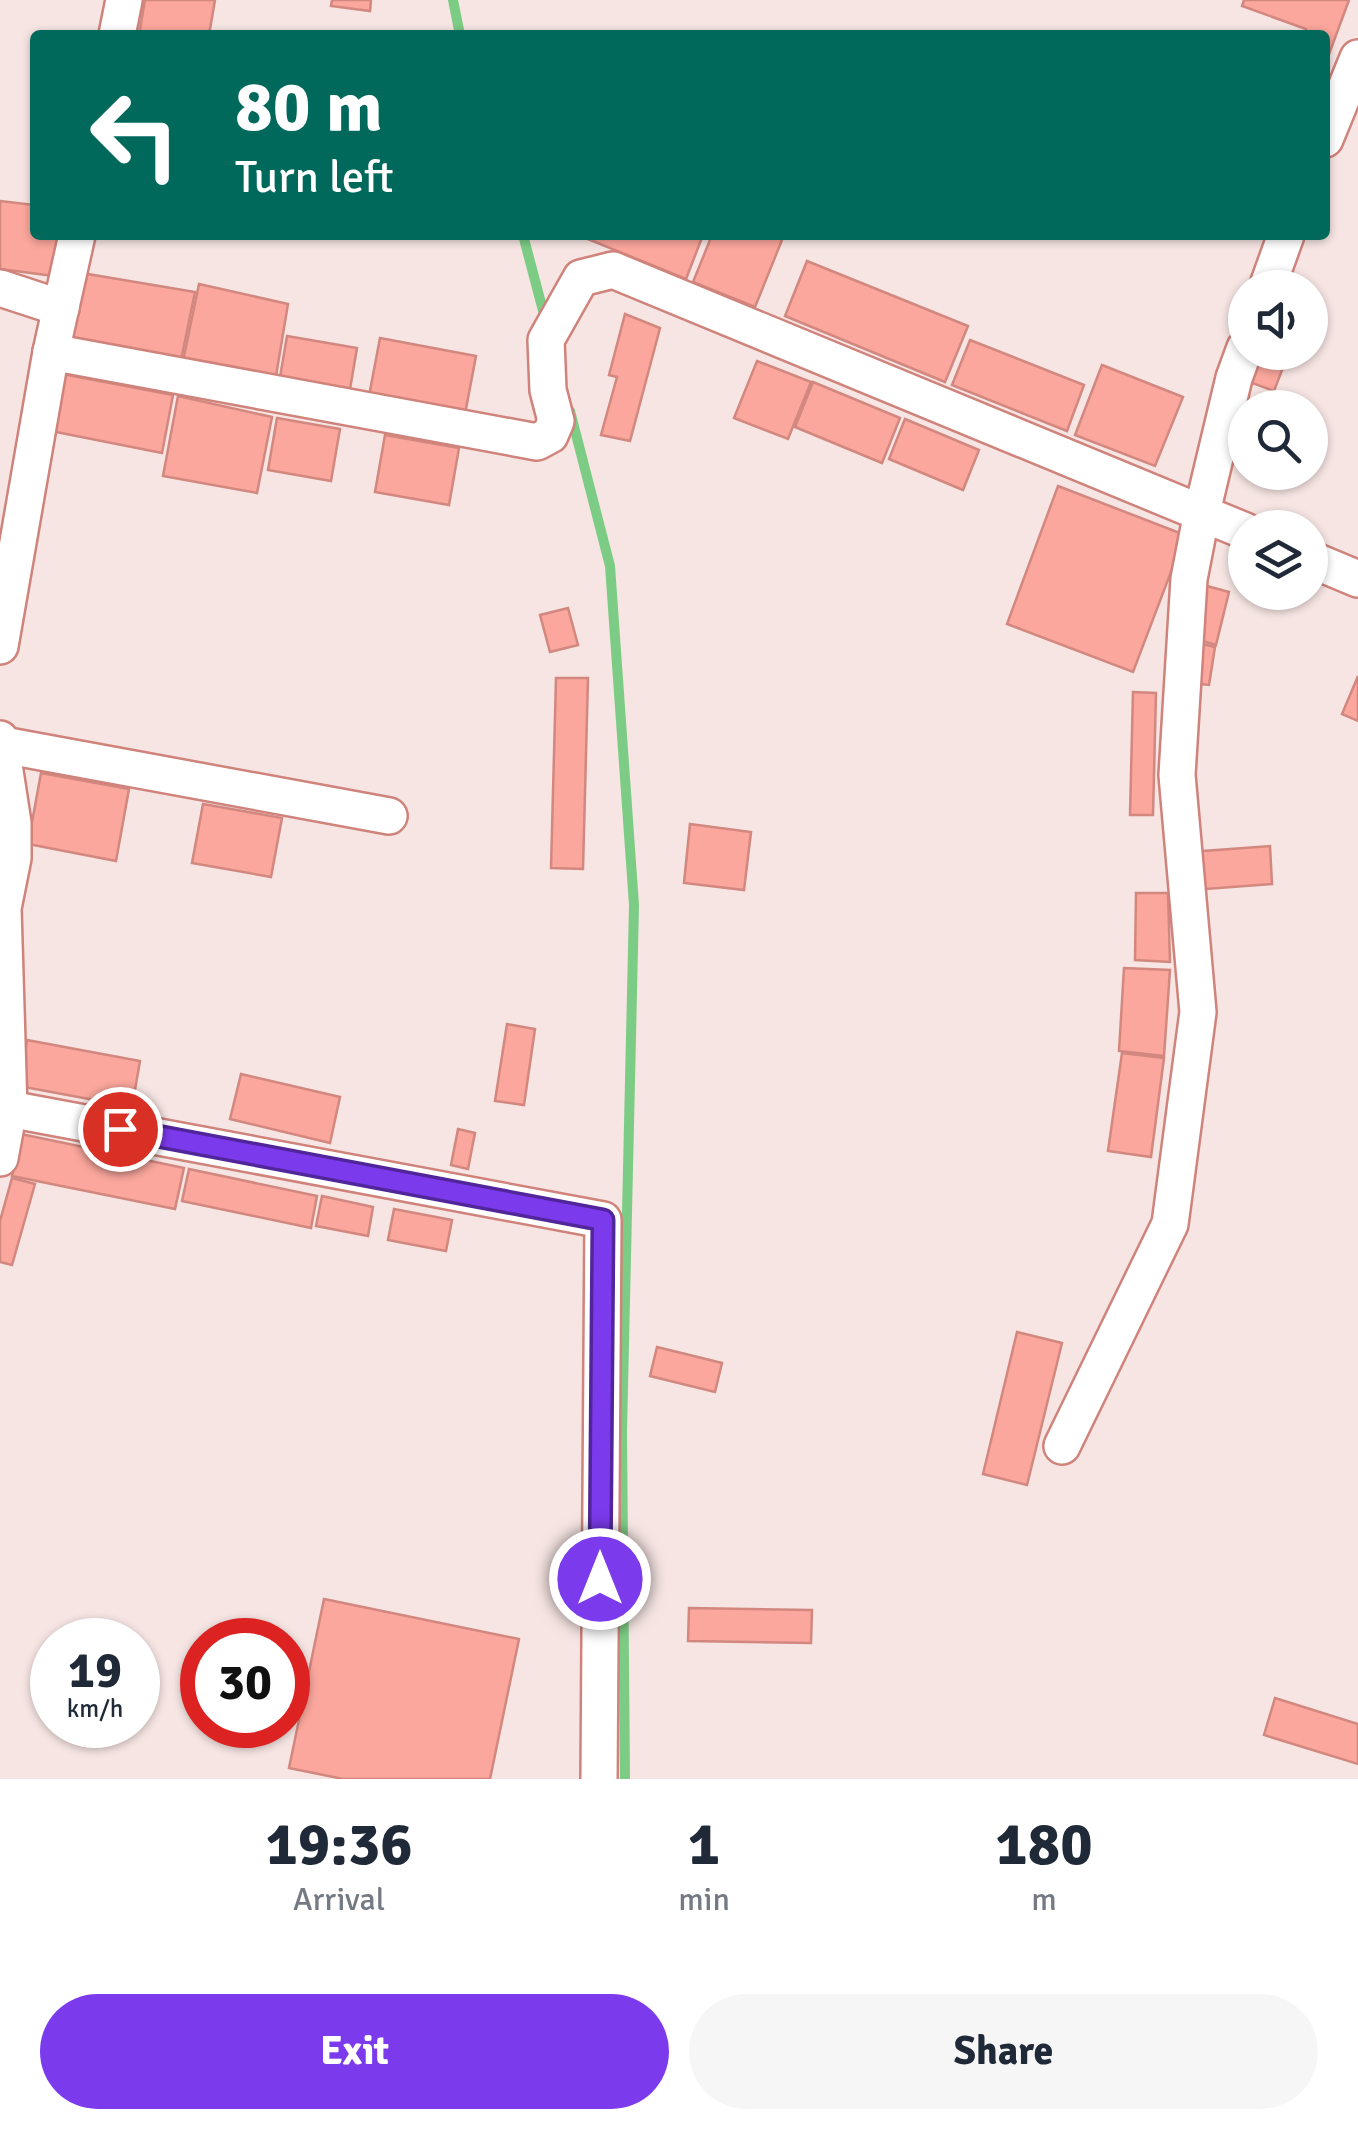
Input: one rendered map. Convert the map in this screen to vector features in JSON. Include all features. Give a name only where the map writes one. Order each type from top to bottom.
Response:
[{"type":"street","points":[[118,30],[124,0]]},
{"type":"street","points":[[1330,127],[1358,58]]},
{"type":"street","points":[[0,646],[51,352],[76,240]]},
{"type":"street","points":[[1273,270],[1284,240]]},
{"type":"street","points":[[51,352],[536,442],[550,434],[556,421],[548,390],[546,340],[581,278],[613,270],[1228,523]]},
{"type":"street","points":[[0,288],[61,308]]},
{"type":"street","points":[[1062,1446],[1170,1224],[1198,1012],[1177,774],[1189,578],[1237,370]]},
{"type":"street","points":[[1328,566],[1358,579]]},
{"type":"street","points":[[0,1158],[8,1108],[3,908],[13,858],[14,823],[2,742],[389,816]]},
{"type":"street","points":[[8,1108],[603,1220],[599,1779]]},
{"type":"building","points":[[145,0],[215,0],[210,30],[140,30]]},
{"type":"building","points":[[332,0],[371,0],[370,11],[331,6]]},
{"type":"building","points":[[1244,0],[1349,0],[1330,51],[1330,30],[1306,30],[1242,6]]},
{"type":"building","points":[[0,201],[30,204],[30,240],[58,240],[54,276],[0,269]]},
{"type":"building","points":[[590,240],[701,240],[686,279]]},
{"type":"building","points":[[710,240],[782,240],[755,307],[693,282]]},
{"type":"building","points":[[807,261],[968,326],[945,382],[785,316]]},
{"type":"building","points":[[76,272],[195,292],[181,360],[65,338]]},
{"type":"building","points":[[199,284],[288,304],[275,382],[183,361]]},
{"type":"building","points":[[625,314],[660,328],[630,441],[601,435],[617,377],[609,375]]},
{"type":"building","points":[[287,336],[357,348],[349,395],[279,383]]},
{"type":"building","points":[[380,338],[476,356],[465,414],[369,396]]},
{"type":"building","points":[[970,340],[1084,385],[1067,431],[952,385]]},
{"type":"building","points":[[757,361],[811,382],[788,439],[734,418]]},
{"type":"building","points":[[1102,365],[1183,397],[1155,466],[1075,435]]},
{"type":"building","points":[[1248,370],[1282,370],[1274,390],[1244,380]]},
{"type":"building","points":[[57,373],[173,395],[162,453],[46,430]]},
{"type":"building","points":[[813,382],[900,418],[882,463],[795,427]]},
{"type":"building","points":[[178,396],[272,417],[257,493],[163,476]]},
{"type":"building","points":[[277,418],[340,429],[331,481],[268,470]]},
{"type":"building","points":[[905,419],[979,450],[963,490],[889,459]]},
{"type":"building","points":[[385,435],[459,448],[449,505],[375,492]]},
{"type":"building","points":[[1058,486],[1185,535],[1133,672],[1007,624]]},
{"type":"building","points":[[1207,586],[1228,592],[1216,645],[1195,639]]},
{"type":"building","points":[[568,608],[578,645],[550,652],[540,615]]},
{"type":"building","points":[[1194,642],[1215,647],[1209,685],[1188,683]]},
{"type":"building","points":[[1358,676],[1358,721],[1342,714]]},
{"type":"building","points":[[556,678],[588,678],[583,869],[551,868]]},
{"type":"building","points":[[1133,692],[1156,693],[1153,815],[1130,815]]},
{"type":"building","points":[[41,773],[129,789],[116,861],[28,844]]},
{"type":"building","points":[[203,804],[282,818],[271,877],[192,863]]},
{"type":"building","points":[[690,824],[751,832],[744,890],[684,883]]},
{"type":"building","points":[[1270,846],[1272,884],[1193,890],[1190,852]]},
{"type":"building","points":[[1136,893],[1168,893],[1170,962],[1135,960]]},
{"type":"building","points":[[1124,968],[1170,970],[1164,1056],[1119,1051]]},
{"type":"building","points":[[507,1024],[535,1029],[524,1105],[495,1101]]},
{"type":"building","points":[[27,1040],[140,1061],[132,1107],[19,1086]]},
{"type":"building","points":[[1122,1053],[1164,1058],[1151,1157],[1108,1151]]},
{"type":"building","points":[[241,1074],[340,1097],[330,1143],[230,1119]]},
{"type":"building","points":[[458,1129],[475,1133],[468,1169],[451,1165]]},
{"type":"building","points":[[21,1134],[184,1168],[175,1209],[12,1176]]},
{"type":"building","points":[[189,1169],[317,1196],[311,1228],[182,1201]]},
{"type":"building","points":[[12,1178],[35,1184],[12,1265],[0,1262],[0,1221]]},
{"type":"building","points":[[322,1196],[373,1207],[368,1236],[316,1226]]},
{"type":"building","points":[[394,1209],[452,1220],[446,1251],[388,1240]]},
{"type":"building","points":[[1017,1332],[1062,1343],[1027,1485],[983,1474]]},
{"type":"building","points":[[657,1347],[722,1363],[715,1392],[650,1376]]},
{"type":"building","points":[[324,1599],[519,1639],[490,1779],[343,1779],[289,1768],[293,1748],[310,1748],[310,1667]]},
{"type":"building","points":[[689,1608],[812,1610],[811,1643],[688,1641]]},
{"type":"building","points":[[1275,1698],[1358,1724],[1358,1764],[1264,1735]]},
{"type":"waterway","points":[[453,0],[459,30]]},
{"type":"waterway","points":[[524,240],[546,322]]},
{"type":"waterway","points":[[570,411],[610,566],[634,905],[622,1432],[625,1779]]},
{"type":"route","points":[[120,1129],[603,1220],[600,1579]]}]
